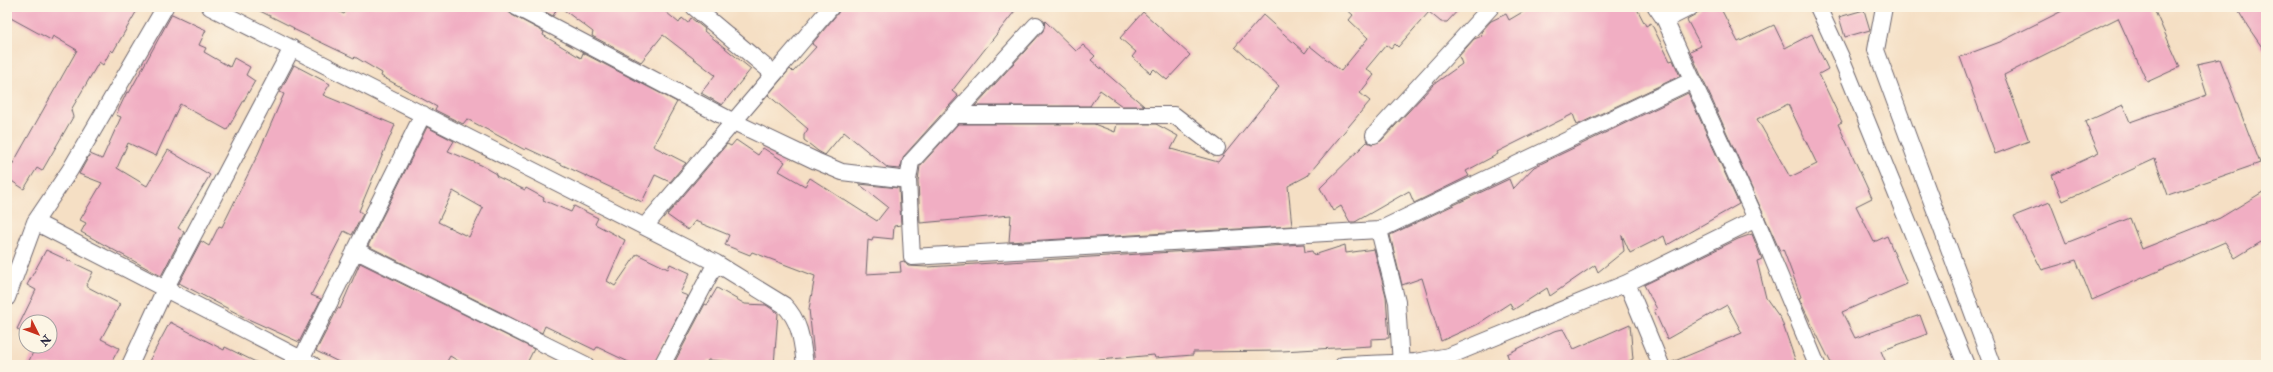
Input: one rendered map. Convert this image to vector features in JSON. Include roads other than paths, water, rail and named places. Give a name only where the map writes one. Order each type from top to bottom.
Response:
[{"type":"street","points":[[7,298],[35,222],[70,170],[164,7]]},
{"type":"street","points":[[210,7],[716,263],[784,305],[793,314],[800,328],[805,365]]},
{"type":"street","points":[[516,7],[734,122],[842,172],[908,180]]},
{"type":"street","points":[[694,7],[774,74]]},
{"type":"street","points":[[645,226],[830,7]]},
{"type":"street","points":[[1374,135],[1491,7]]},
{"type":"street","points":[[1691,7],[1660,13],[1693,80],[1756,219],[1817,365]]},
{"type":"street","points":[[1818,7],[1840,55],[1966,365]]},
{"type":"street","points":[[1884,7],[1876,50],[1992,365]]},
{"type":"street","points":[[1036,25],[912,162],[908,180],[912,257],[1378,230],[1693,80]]},
{"type":"street","points":[[130,365],[165,289],[292,48]]},
{"type":"street","points":[[293,360],[303,356],[423,114]]},
{"type":"street","points":[[954,115],[1174,115],[1217,148]]},
{"type":"street","points":[[1343,365],[1401,364],[1449,356],[1627,284],[1756,219]]},
{"type":"street","points":[[35,222],[165,289],[293,360],[313,365]]},
{"type":"street","points":[[1378,230],[1397,302],[1401,364]]},
{"type":"street","points":[[355,250],[586,365]]},
{"type":"street","points":[[662,365],[716,263]]},
{"type":"street","points":[[1627,284],[1661,365]]}]
